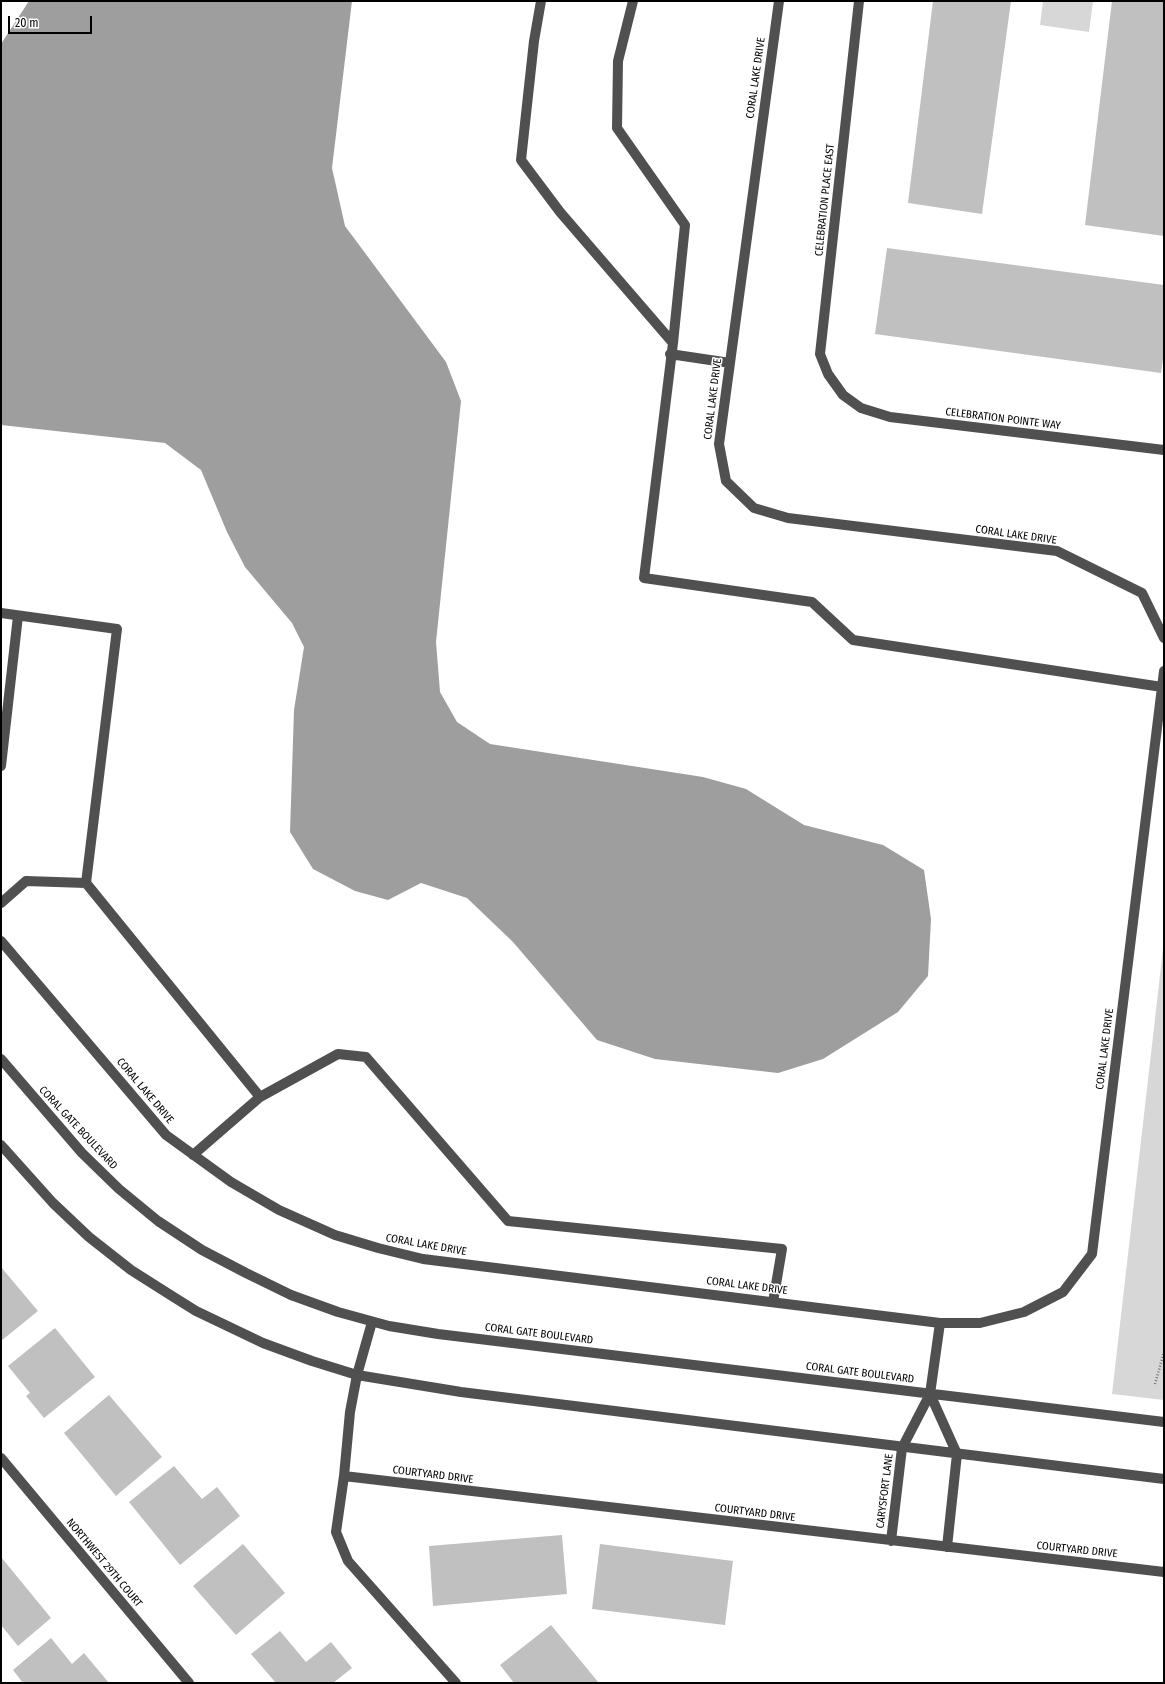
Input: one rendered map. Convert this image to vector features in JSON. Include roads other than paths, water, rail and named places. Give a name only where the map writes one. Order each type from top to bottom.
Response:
[{"type":"street","points":[[541,1],[534,41],[520,160],[560,212],[673,343]]},
{"type":"street","points":[[633,1],[618,61],[617,128],[685,225],[673,343],[670,354],[644,578],[812,602],[853,640],[1162,687]]},
{"type":"street","name":"CORAL LAKE DRIVE","points":[[779,1],[719,444],[726,481],[754,508],[788,518],[1057,551],[1142,593],[1164,638]]},
{"type":"street","name":"CELEBRATION PLACE EAST","points":[[843,395],[828,374],[820,354],[859,1]]},
{"type":"street","points":[[670,354],[730,363]]},
{"type":"street","name":"CELEBRATION POINTE WAY","points":[[843,395],[861,408],[890,417],[1164,450]]},
{"type":"street","points":[[1,613],[117,629],[86,883],[260,1097]]},
{"type":"street","points":[[1,766],[18,616]]},
{"type":"street","name":"CORAL LAKE DRIVE","points":[[1,940],[166,1135],[231,1182],[279,1210],[335,1235],[378,1248],[424,1259],[940,1323],[980,1323],[1024,1312],[1063,1292],[1092,1254],[1164,671]]},
{"type":"street","points":[[1,903],[26,880],[86,883]]},
{"type":"street","points":[[193,1155],[260,1097],[338,1054],[366,1057],[508,1220],[782,1249],[773,1302]]},
{"type":"street","name":"CORAL GATE BOULEVARD","points":[[1,1058],[82,1153],[119,1189],[158,1221],[202,1250],[285,1292],[338,1312],[372,1322],[438,1334],[1164,1422]]},
{"type":"street","points":[[1,1145],[53,1203],[89,1237],[131,1270],[196,1311],[263,1343],[312,1361],[357,1374],[461,1392],[902,1448],[1164,1479]]},
{"type":"street","points":[[372,1322],[357,1374],[350,1412],[344,1476],[336,1532],[348,1561],[456,1683]]},
{"type":"street","points":[[940,1323],[930,1394],[957,1454],[947,1547]]},
{"type":"street","name":"CARYSFORT LANE","points":[[891,1541],[902,1448],[930,1394]]},
{"type":"street","name":"NORTHWEST 29TH COURT","points":[[1,1458],[189,1683]]},
{"type":"street","name":"COURTYARD DRIVE","points":[[344,1476],[1164,1572]]}]
